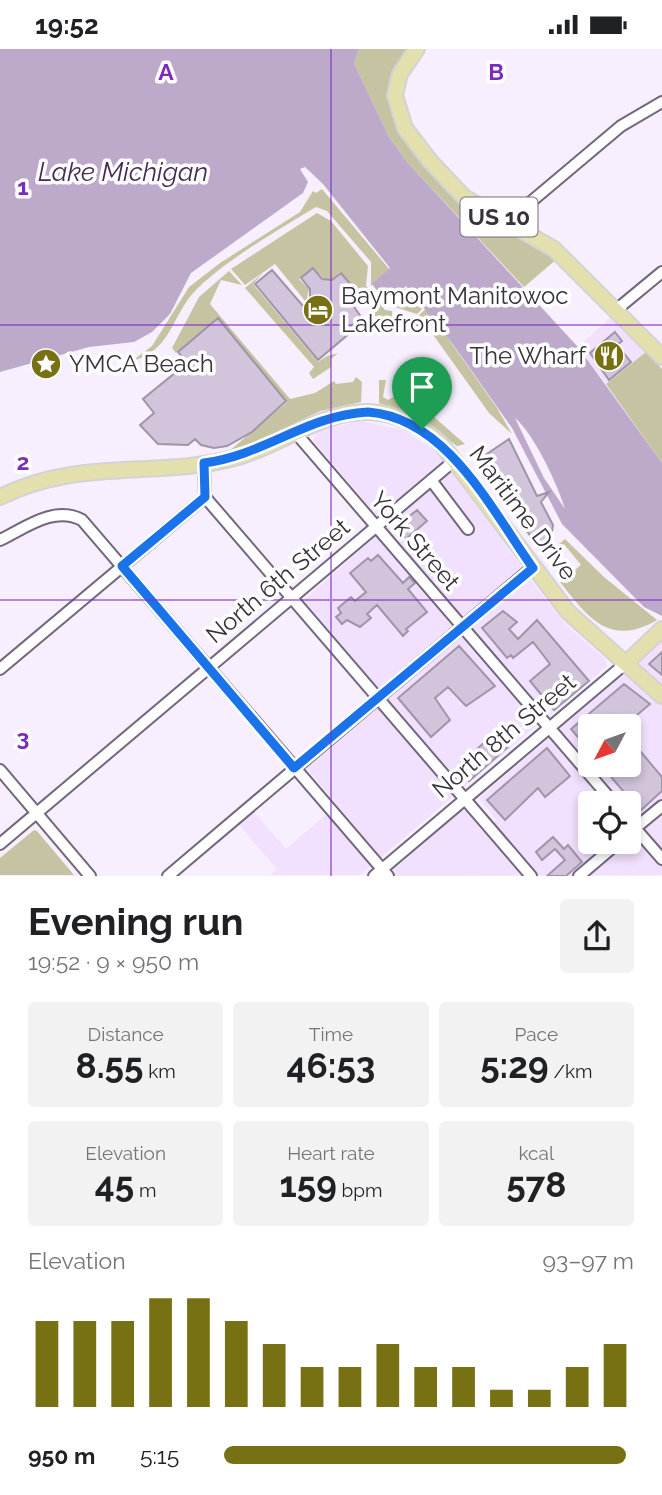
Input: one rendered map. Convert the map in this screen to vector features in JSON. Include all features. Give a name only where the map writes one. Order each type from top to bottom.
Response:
[{"type":"main road","name":"US 10","points":[[417,49],[405,64],[397,85],[397,106],[405,128],[459,192],[554,249],[662,357]]},
{"type":"main road","name":"Maritime Drive","points":[[0,497],[54,476],[204,463],[254,452],[344,413],[380,414],[422,429],[455,460],[533,568],[575,619],[662,696]]},
{"type":"main road","name":"North 8th Street","points":[[626,663],[662,629]]},
{"type":"street","points":[[512,224],[520,211],[621,126],[662,101]]},
{"type":"street","points":[[617,310],[662,272]]},
{"type":"street","name":"York Street","points":[[295,432],[604,791]]},
{"type":"street","name":"North 6th Street","points":[[0,844],[455,460]]},
{"type":"street","points":[[204,463],[205,497],[531,876]]},
{"type":"street","points":[[431,480],[467,529]]},
{"type":"street","points":[[0,669],[205,497]]},
{"type":"street","points":[[0,540],[53,515],[69,515],[87,525],[381,873]]},
{"type":"street","points":[[168,876],[533,568]]},
{"type":"street","name":"North 8th Street","points":[[381,873],[626,663]]},
{"type":"street","points":[[0,769],[90,876]]},
{"type":"street","points":[[641,820],[662,806]]},
{"type":"street","points":[[641,837],[662,859]]},
{"type":"street","points":[[579,876],[605,854]]},
{"type":"shaded area","points":[[359,49],[406,49],[391,80],[389,93],[394,119],[409,145],[432,173],[459,199],[557,259],[524,287],[408,163],[389,137],[354,63]]},
{"type":"shaded area","points":[[322,189],[390,270],[371,286],[371,262],[327,211],[316,207],[245,251],[209,278],[185,304],[159,346],[132,361],[152,346],[189,287],[220,263],[300,212],[313,191],[316,193]]},
{"type":"shaded area","points":[[317,213],[331,221],[368,266],[366,286],[385,310],[392,311],[392,320],[384,327],[340,272],[331,280],[324,279],[313,267],[299,279],[309,289],[306,302],[275,264],[245,285],[231,269]]},
{"type":"shaded area","points":[[229,271],[242,285],[221,280],[210,304],[290,399],[315,393],[334,381],[336,384],[353,382],[356,377],[362,382],[361,402],[320,411],[257,442],[228,452],[287,402],[218,317],[176,353],[172,348],[199,297]]},
{"type":"shaded area","points":[[263,273],[253,284],[318,362],[338,353],[331,359],[331,367],[313,379],[309,373],[314,367],[245,288]]},
{"type":"shaded area","points":[[406,291],[422,309],[417,314],[388,305]]},
{"type":"shaded area","points":[[427,308],[497,408],[512,434],[489,413],[419,315]]},
{"type":"shaded area","points":[[612,316],[646,352],[606,384],[578,347]]},
{"type":"shaded area","points":[[646,352],[662,369],[662,463],[606,384]]},
{"type":"shaded area","points":[[379,380],[386,380],[383,397],[388,400],[393,397],[434,417],[465,444],[457,446],[420,418],[379,403]]},
{"type":"shaded area","points":[[360,421],[404,430],[438,453],[565,624],[605,659],[607,666],[360,875],[271,875],[277,869],[239,825],[253,811],[286,849],[337,805],[307,768],[388,699],[304,600],[386,527],[313,440],[318,431]]},
{"type":"shaded area","points":[[565,539],[604,577],[657,620],[626,631],[613,630],[590,617],[560,582],[581,565],[564,544],[559,549],[558,545]]},
{"type":"shaded area","points":[[662,641],[662,875],[387,876],[459,811],[467,811],[482,831],[496,820],[479,798]]},
{"type":"shaded area","points":[[34,830],[74,875],[0,875],[0,858]]},
{"type":"water","name":"Lake Michigan","points":[[0,49],[359,49],[354,63],[389,137],[408,163],[578,347],[662,463],[662,616],[644,607],[562,524],[512,428],[452,343],[406,286],[386,302],[372,284],[390,268],[323,184],[305,167],[300,169],[308,182],[303,193],[191,273],[170,314],[152,332],[134,342],[89,347],[0,372]],"holes":[[[515,418],[544,460],[565,509],[544,478]]]},
{"type":"building","name":"Baymont Manitowoc Lakefront","points":[[313,268],[322,279],[332,280],[341,273],[359,294],[350,301],[364,321],[318,360],[255,284],[272,270],[303,306],[310,299],[310,289],[301,278]]},
{"type":"building","points":[[218,318],[286,401],[252,432],[227,446],[214,448],[201,445],[195,439],[188,445],[158,444],[140,425],[154,413],[143,399],[187,363],[178,352]]},
{"type":"building","name":"The Wharf","points":[[615,332],[622,341],[617,345],[631,362],[609,380],[590,353]]},
{"type":"building","points":[[509,439],[537,496],[549,492],[541,502],[553,525],[552,532],[540,550],[478,460]]},
{"type":"building","points":[[417,510],[427,521],[406,539],[396,527]]},
{"type":"building","points":[[378,555],[403,583],[409,577],[415,583],[408,589],[427,612],[406,629],[408,631],[403,636],[377,605],[367,614],[371,618],[360,627],[347,620],[342,624],[336,617],[341,613],[338,608],[351,597],[355,601],[366,592],[350,573],[368,558],[371,561]]},
{"type":"building","points":[[503,611],[517,622],[509,629],[518,639],[537,620],[589,681],[554,710],[530,681],[550,664],[533,642],[513,658],[511,655],[507,658],[482,628]]},
{"type":"building","points":[[459,646],[495,686],[466,706],[448,687],[435,698],[450,720],[431,737],[398,698]]},
{"type":"building","points":[[662,652],[662,675],[649,664]]},
{"type":"building","points":[[624,684],[650,704],[638,714],[589,714]]},
{"type":"building","points":[[578,723],[578,737],[571,729]]},
{"type":"building","points":[[496,732],[508,747],[469,781],[457,767]]},
{"type":"building","points":[[547,748],[570,776],[545,797],[538,788],[505,820],[487,800]]},
{"type":"building","points":[[641,752],[662,777],[662,791],[641,810],[641,791],[623,791],[611,777],[641,777]]},
{"type":"building","points":[[553,837],[564,849],[568,845],[582,862],[566,876],[547,876],[565,860],[555,849],[542,860],[536,852]]},
{"type":"place","name":"Baymont Manitowoc Lakefront","points":[[318,310]]},
{"type":"place","name":"The Wharf","points":[[609,356]]},
{"type":"place","name":"YMCA Beach","points":[[46,364]]},
{"type":"route","points":[[368,412],[386,415],[405,420],[422,429],[451,454],[533,568],[294,768],[122,566],[205,497],[204,463],[232,459],[254,452],[309,425],[344,413],[368,412]]}]
